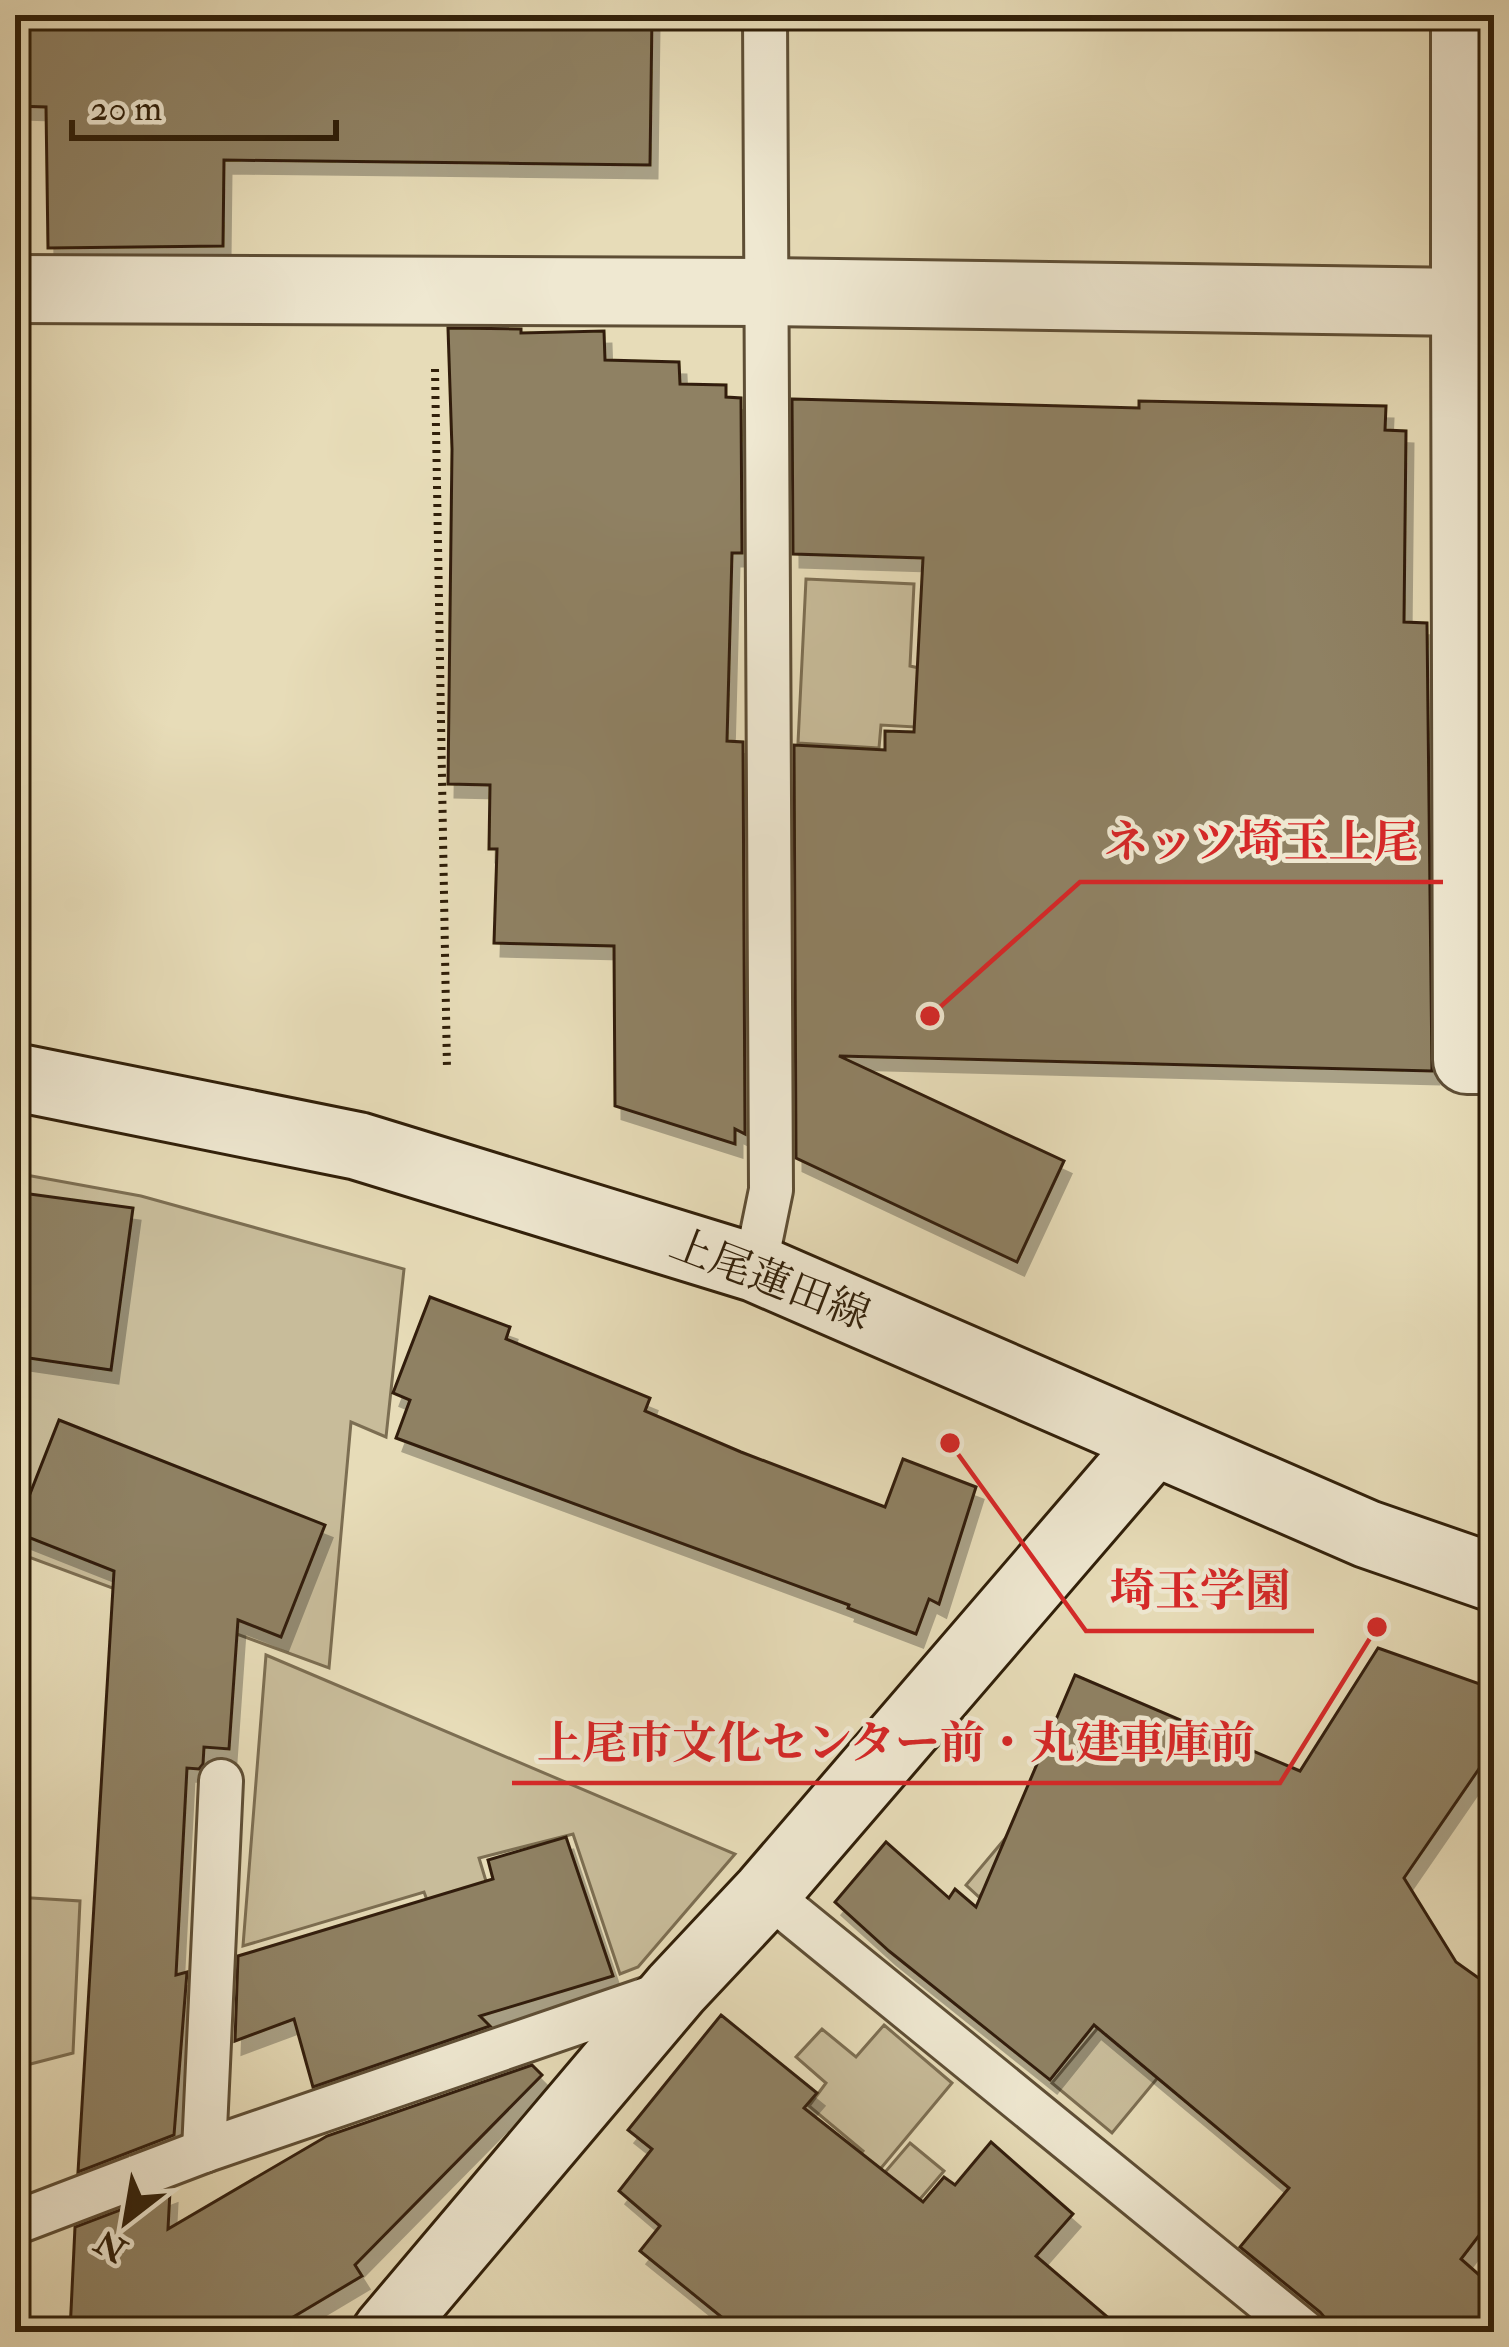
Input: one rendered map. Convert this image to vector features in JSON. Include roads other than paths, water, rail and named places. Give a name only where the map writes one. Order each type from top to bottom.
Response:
[{"type":"street","points":[[1465,15],[1468,1060],[1494,1060]]},
{"type":"street","points":[[15,289],[766,292],[1466,302]]},
{"type":"street","name":"上尾蓮田線","points":[[15,1077],[358,1146],[754,1268],[1367,1534],[1494,1578]]},
{"type":"street","points":[[386,2332],[676,1988],[766,1893],[1154,1442]]},
{"type":"lane","points":[[754,1268],[771,1190],[765,15]]},
{"type":"lane","points":[[204,2151],[221,1781]]},
{"type":"lane","points":[[766,1893],[1304,2332]]},
{"type":"lane","points":[[15,2223],[204,2151],[676,1988]]},
{"type":"place","name":"ネッツ埼玉上尾","points":[[930,1016]]},
{"type":"place","name":"埼玉学園","points":[[950,1443]]},
{"type":"place","name":"上尾市文化センター前・丸建車庫前","points":[[1377,1627]]}]
